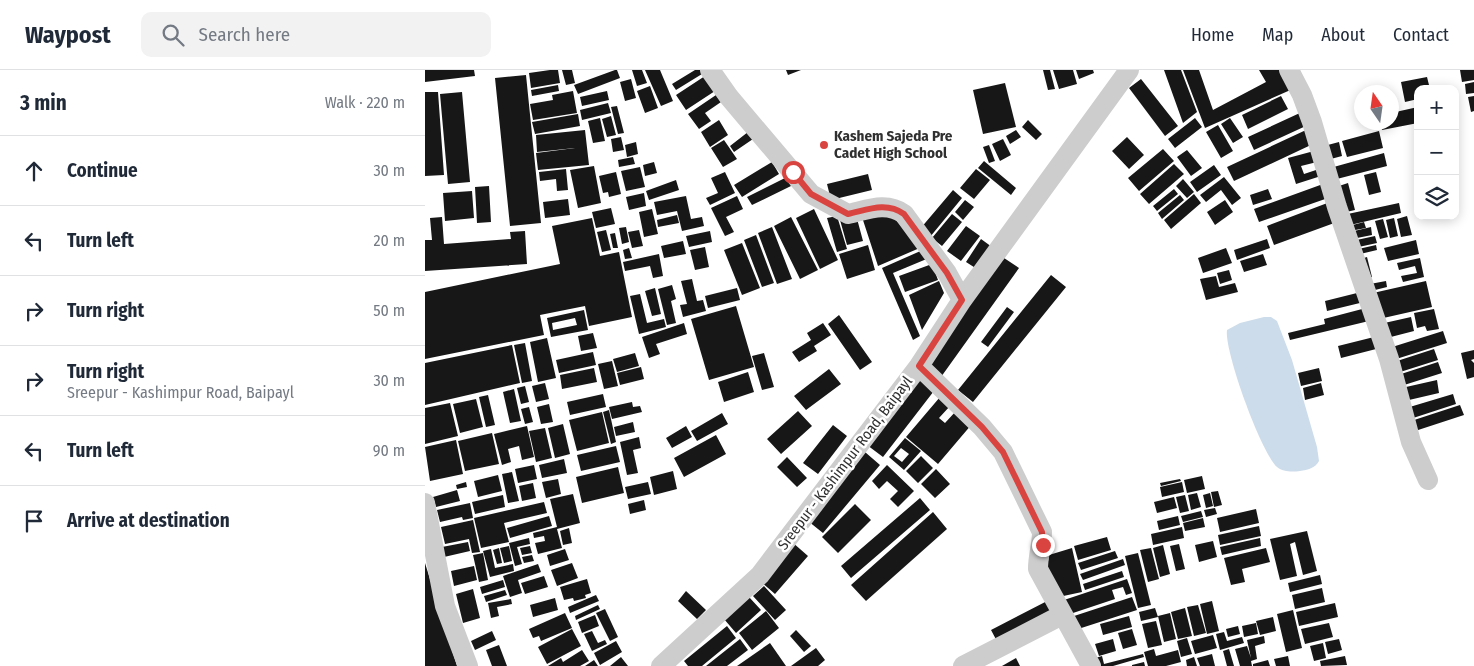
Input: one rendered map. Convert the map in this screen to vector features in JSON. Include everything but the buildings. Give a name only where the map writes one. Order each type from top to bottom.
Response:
[{"type":"street","points":[[710,70],[729,97],[811,194],[848,214],[880,207],[894,207],[904,214],[947,273],[962,300]]},
{"type":"street","name":"Sreepur - Kashimpur Road, Baipayl","points":[[673,662],[760,575],[919,366],[962,300],[1129,70]]},
{"type":"street","points":[[1289,70],[1302,95],[1312,122],[1337,207],[1389,359],[1411,442],[1428,480]]},
{"type":"street","points":[[919,366],[982,427],[1003,452],[1042,532],[1043,545],[1038,556],[1039,569],[1091,666]]},
{"type":"street","points":[[425,503],[445,606],[468,666]]},
{"type":"street","points":[[963,666],[1062,615]]},
{"type":"water","points":[[1271,317],[1277,321],[1292,360],[1317,447],[1319,461],[1308,469],[1291,471],[1282,470],[1277,467],[1262,443],[1237,379],[1231,358],[1227,330],[1240,323]]},
{"type":"place","name":"Kashem Sajeda Pre Cadet High School","points":[[824,145]]},
{"type":"route","points":[[793,172],[811,194],[848,214],[880,207],[894,207],[904,214],[947,273],[962,300],[919,366],[982,427],[1003,452],[1031,506],[1042,532],[1043,545]]}]
